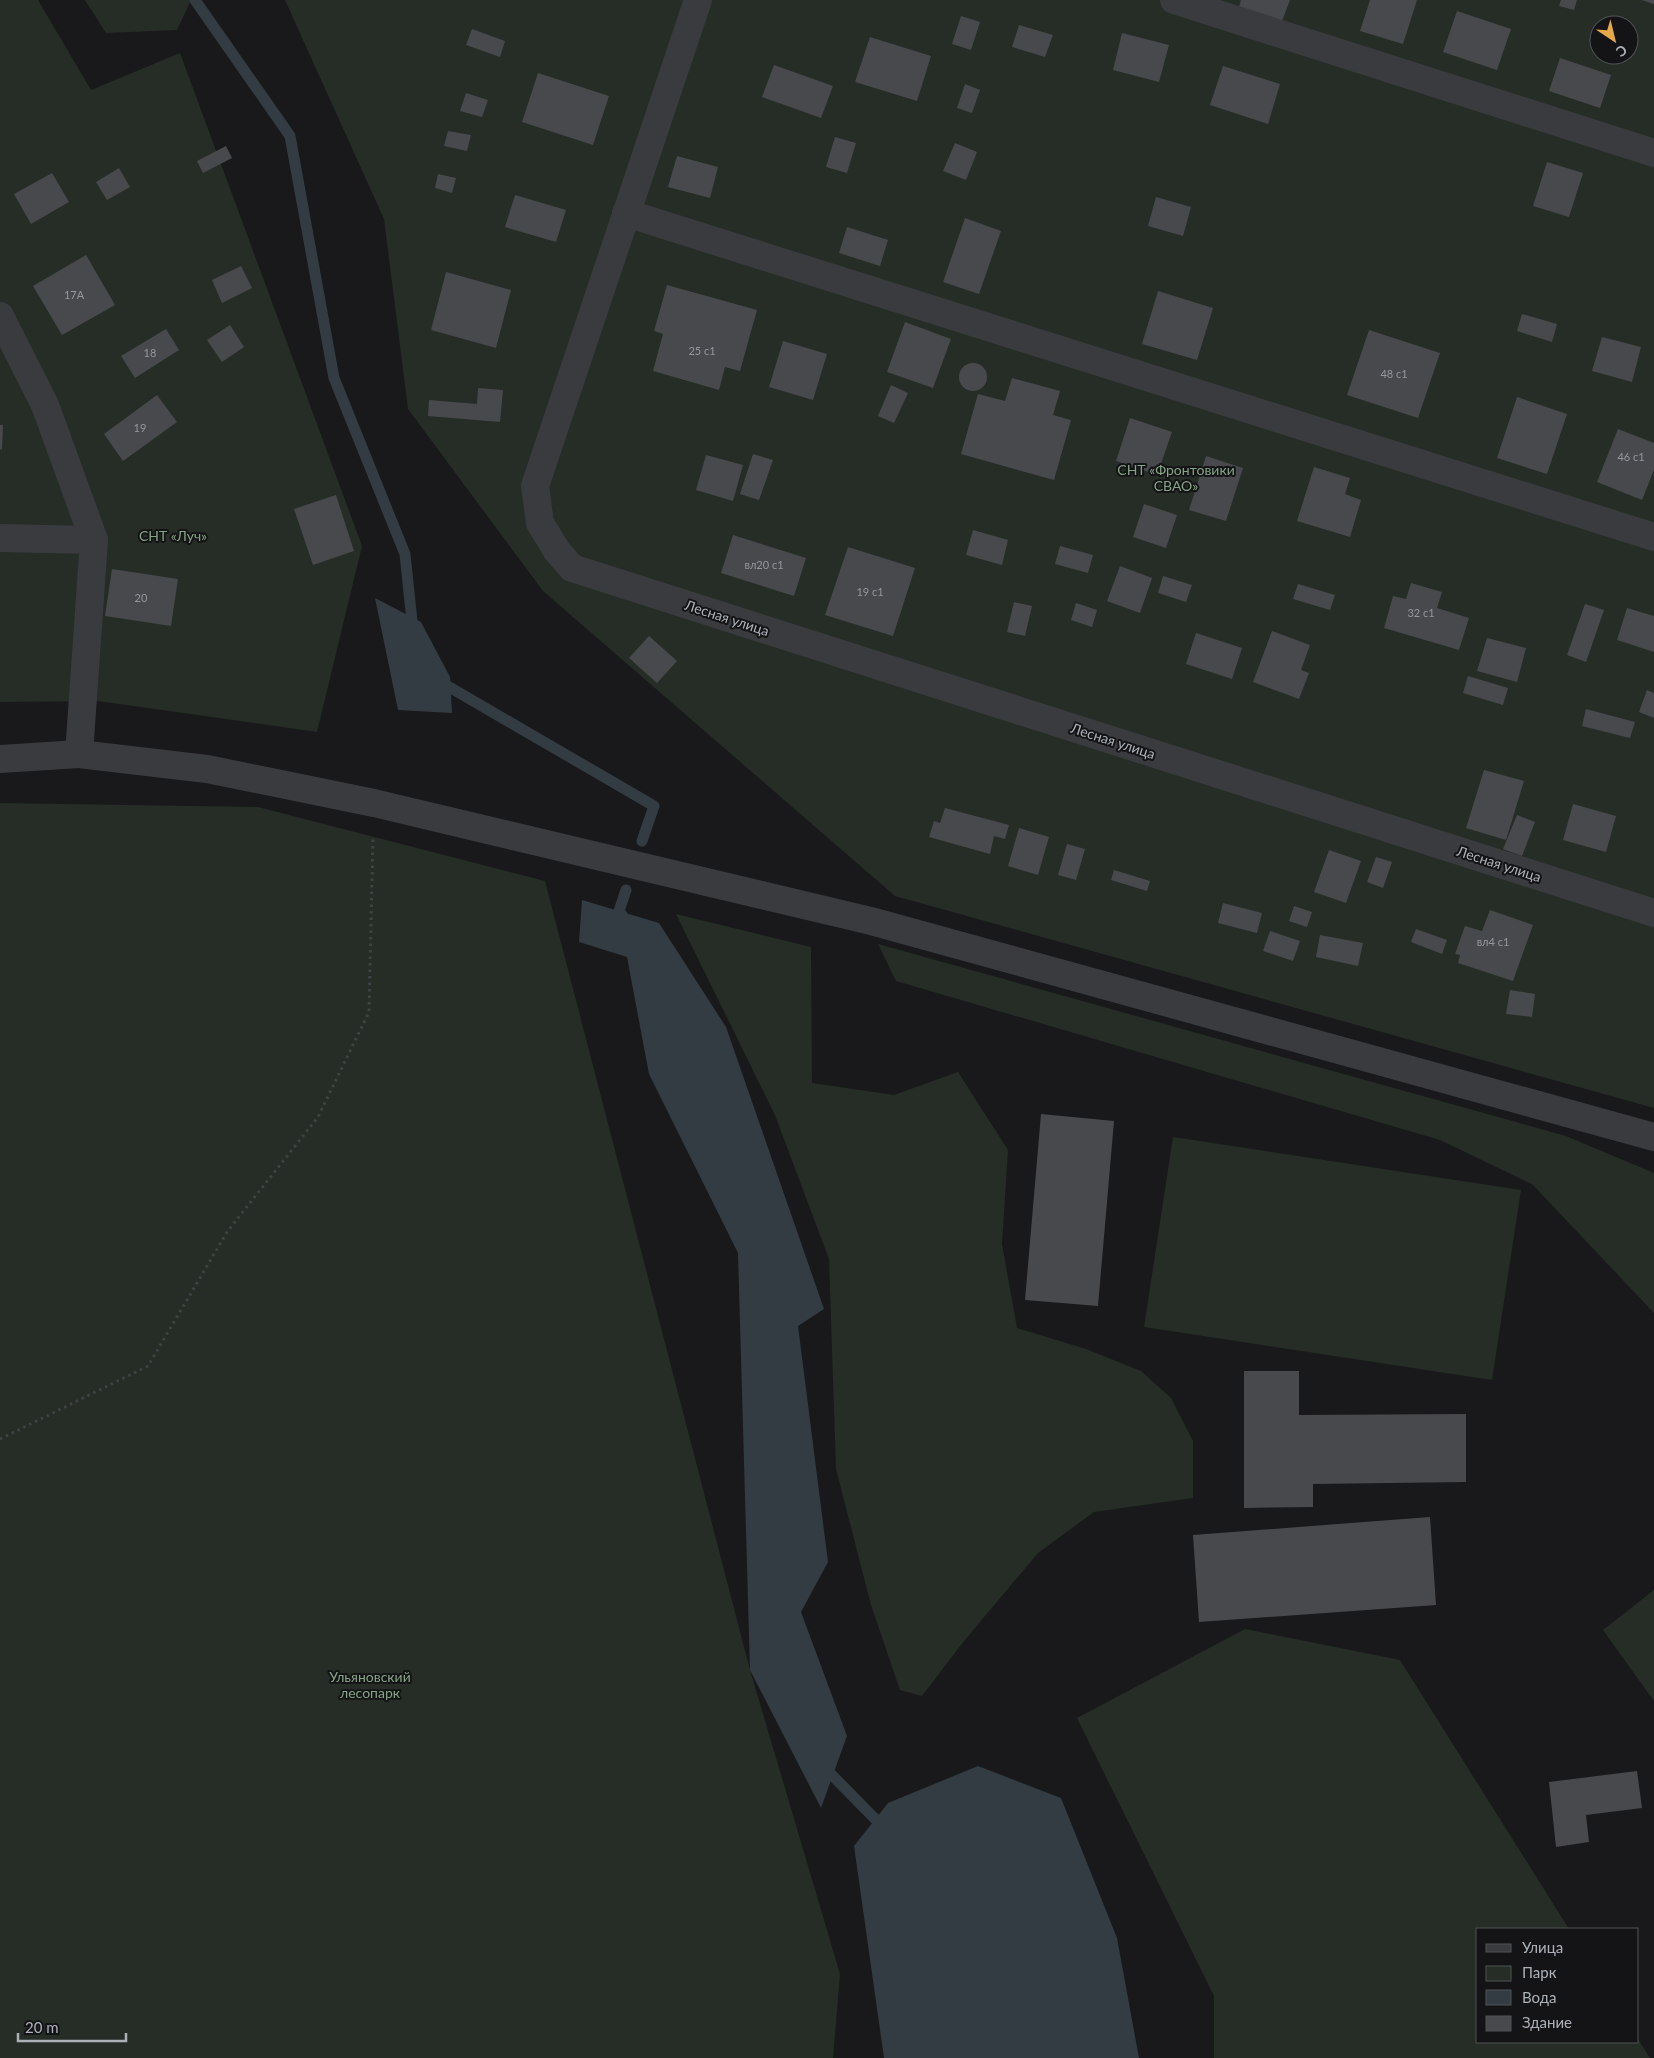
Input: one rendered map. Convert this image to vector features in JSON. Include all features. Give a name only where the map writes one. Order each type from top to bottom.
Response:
[{"type":"street","points":[[698,0],[626,213],[1654,537]]},
{"type":"street","points":[[1174,0],[1654,153]]},
{"type":"street","name":"Лесная улица","points":[[626,213],[535,486],[540,524],[556,551],[572,568],[1654,913]]},
{"type":"street","points":[[0,316],[45,405],[94,540],[79,754]]},
{"type":"street","points":[[0,538],[94,540]]},
{"type":"street","points":[[0,758],[79,754],[207,769],[374,803],[871,921],[1654,1137]]},
{"type":"path","points":[[0,1439],[148,1366],[227,1232],[318,1117],[369,1012],[374,803]]},
{"type":"green space","name":"СНТ «Луч»","points":[[0,0],[38,0],[91,90],[180,53],[362,546],[317,732],[98,701],[0,702]]},
{"type":"green space","points":[[85,0],[191,0],[177,30],[106,33]]},
{"type":"green space","name":"СНТ «Фронтовики СВАО»","points":[[285,0],[1654,0],[1654,1108],[895,896],[543,591],[408,409],[384,219]]},
{"type":"green space","name":"Ульяновский лесопарк","points":[[0,803],[258,807],[545,881],[750,1670],[840,1974],[833,2058],[0,2058]]},
{"type":"green space","points":[[676,914],[811,947],[812,1083],[894,1095],[958,1072],[1008,1150],[1002,1244],[1017,1328],[1086,1349],[1141,1371],[1171,1398],[1193,1441],[1193,1498],[1094,1512],[1038,1553],[964,1641],[922,1696],[900,1690],[871,1605],[836,1469],[829,1259],[775,1115]]},
{"type":"green space","points":[[878,944],[1566,1136],[1654,1173],[1654,1313],[1532,1184],[1440,1140],[896,981]]},
{"type":"green space","points":[[1173,1137],[1521,1190],[1492,1380],[1144,1327]]},
{"type":"green space","points":[[1654,1590],[1654,1701],[1603,1630]]},
{"type":"green space","points":[[1245,1629],[1400,1660],[1568,1928],[1476,1928],[1476,2043],[1639,2043],[1639,2041],[1650,2058],[1214,2058],[1214,1996],[1077,1718]]},
{"type":"water","points":[[375,598],[421,622],[450,677],[452,713],[398,710]]},
{"type":"water","points":[[582,900],[659,923],[726,1027],[824,1309],[798,1326],[828,1562],[801,1612],[847,1736],[821,1808],[750,1670],[738,1253],[649,1074],[627,957],[579,942]]},
{"type":"water","points":[[978,1766],[1061,1798],[1117,1938],[1139,2058],[884,2058],[854,1846],[888,1803]]},
{"type":"building","points":[[1241,0],[1290,0],[1282,21],[1239,7]]},
{"type":"building","points":[[1370,0],[1417,0],[1403,44],[1360,31]]},
{"type":"building","points":[[1561,0],[1577,0],[1574,10],[1559,6]]},
{"type":"building","points":[[1642,0],[1654,0],[1654,3],[1653,4]]},
{"type":"building","points":[[1457,11],[1511,29],[1497,70],[1443,52]]},
{"type":"building","points":[[961,16],[980,22],[971,50],[952,44]]},
{"type":"building","points":[[1019,25],[1053,35],[1045,57],[1012,47]]},
{"type":"building","points":[[472,29],[505,41],[500,57],[466,45]]},
{"type":"building","points":[[1122,33],[1169,45],[1159,82],[1113,70]]},
{"type":"building","points":[[870,37],[931,56],[917,101],[855,82]]},
{"type":"building","points":[[1560,58],[1611,75],[1600,108],[1549,91]]},
{"type":"building","points":[[774,65],[833,86],[821,118],[762,97]]},
{"type":"building","points":[[1223,66],[1280,84],[1268,124],[1210,105]]},
{"type":"building","points":[[538,73],[609,96],[593,145],[522,122]]},
{"type":"building","points":[[965,84],[980,90],[972,113],[957,108]]},
{"type":"building","points":[[466,93],[488,100],[482,117],[460,111]]},
{"type":"building","points":[[448,131],[471,135],[467,151],[444,146]]},
{"type":"building","points":[[835,137],[856,143],[847,173],[826,167]]},
{"type":"building","points":[[955,143],[977,152],[966,180],[943,171]]},
{"type":"building","points":[[226,146],[232,158],[203,173],[197,161]]},
{"type":"building","points":[[677,156],[718,167],[710,198],[668,187]]},
{"type":"building","points":[[1547,162],[1583,173],[1569,217],[1533,206]]},
{"type":"building","points":[[119,168],[130,187],[107,200],[96,182]]},
{"type":"building","points":[[52,173],[69,202],[31,224],[14,194]]},
{"type":"building","points":[[438,174],[456,178],[452,193],[435,188]]},
{"type":"building","points":[[515,195],[566,210],[556,242],[505,227]]},
{"type":"building","points":[[1156,197],[1191,207],[1183,236],[1148,226]]},
{"type":"building","points":[[965,218],[1001,231],[979,294],[943,282]]},
{"type":"building","points":[[847,227],[888,240],[880,266],[839,253]]},
{"type":"building","points":[[86,255],[115,305],[62,335],[33,286]]},
{"type":"building","points":[[241,266],[252,288],[222,303],[212,280]]},
{"type":"building","points":[[446,272],[511,290],[496,348],[431,330]]},
{"type":"building","points":[[667,285],[757,310],[740,371],[725,367],[719,390],[653,371],[663,334],[654,331]]},
{"type":"building","points":[[1158,291],[1213,308],[1197,360],[1142,344]]},
{"type":"building","points":[[1522,314],[1557,324],[1552,342],[1517,331]]},
{"type":"building","points":[[905,322],[951,339],[933,388],[887,372]]},
{"type":"building","points":[[230,325],[244,347],[222,362],[207,340]]},
{"type":"building","points":[[166,329],[179,350],[135,378],[121,356]]},
{"type":"building","points":[[1369,330],[1440,353],[1418,418],[1347,395]]},
{"type":"building","points":[[1602,337],[1641,347],[1632,382],[1592,371]]},
{"type":"building","points":[[783,341],[827,354],[813,400],[769,387]]},
{"type":"building","points":[[973,363],[983,367],[987,377],[983,387],[973,391],[963,387],[959,377],[963,367]]},
{"type":"building","points":[[1012,378],[1060,391],[1053,415],[1071,420],[1054,480],[961,454],[978,394],[1005,401]]},
{"type":"building","points":[[891,385],[908,393],[894,423],[878,416]]},
{"type":"building","points":[[478,388],[503,390],[500,422],[428,416],[429,400],[477,404]]},
{"type":"building","points":[[157,395],[177,422],[123,461],[104,434]]},
{"type":"building","points":[[1517,397],[1567,414],[1547,474],[1497,458]]},
{"type":"building","points":[[1130,418],[1172,432],[1157,475],[1116,461]]},
{"type":"building","points":[[0,425],[3,425],[2,450],[0,449]]},
{"type":"building","points":[[1618,429],[1654,443],[1654,470],[1642,500],[1597,482]]},
{"type":"building","points":[[753,454],[773,460],[759,500],[740,494]]},
{"type":"building","points":[[706,455],[743,465],[733,501],[696,490]]},
{"type":"building","points":[[1206,456],[1243,468],[1226,521],[1189,510]]},
{"type":"building","points":[[1314,467],[1350,478],[1345,494],[1361,500],[1350,537],[1297,521]]},
{"type":"building","points":[[336,495],[354,551],[313,565],[294,509]]},
{"type":"building","points":[[1144,504],[1177,515],[1166,548],[1133,537]]},
{"type":"building","points":[[973,530],[1008,540],[1002,565],[966,555]]},
{"type":"building","points":[[733,535],[806,558],[794,596],[721,573]]},
{"type":"building","points":[[1060,546],[1093,555],[1088,573],[1055,564]]},
{"type":"building","points":[[848,547],[915,568],[893,636],[825,615]]},
{"type":"building","points":[[1120,566],[1152,578],[1140,613],[1107,601]]},
{"type":"building","points":[[112,569],[178,579],[171,626],[105,616]]},
{"type":"building","points":[[1163,576],[1192,585],[1186,602],[1158,593]]},
{"type":"building","points":[[1411,583],[1442,592],[1437,608],[1469,618],[1459,650],[1384,628],[1393,596],[1406,599]]},
{"type":"building","points":[[1298,584],[1335,595],[1330,610],[1293,599]]},
{"type":"building","points":[[1014,602],[1032,606],[1025,636],[1007,632]]},
{"type":"building","points":[[1076,603],[1097,610],[1092,627],[1071,620]]},
{"type":"building","points":[[1585,604],[1604,610],[1586,662],[1567,655]]},
{"type":"building","points":[[1627,608],[1654,616],[1654,652],[1617,640]]},
{"type":"building","points":[[1272,631],[1310,645],[1301,670],[1309,673],[1299,699],[1253,682]]},
{"type":"building","points":[[1196,633],[1242,648],[1232,679],[1186,664]]},
{"type":"building","points":[[649,636],[677,661],[657,683],[629,658]]},
{"type":"building","points":[[1487,638],[1526,648],[1517,682],[1477,671]]},
{"type":"building","points":[[1468,676],[1508,688],[1503,705],[1463,693]]},
{"type":"building","points":[[1647,690],[1654,693],[1654,718],[1639,712]]},
{"type":"building","points":[[1586,709],[1635,722],[1630,738],[1582,726]]},
{"type":"building","points":[[1484,770],[1524,781],[1506,840],[1466,828]]},
{"type":"building","points":[[1573,804],[1616,816],[1606,852],[1563,840]]},
{"type":"building","points":[[945,808],[1009,825],[1005,839],[994,836],[990,854],[929,837],[934,821],[940,823]]},
{"type":"building","points":[[1517,815],[1535,822],[1522,856],[1503,849]]},
{"type":"building","points":[[1019,828],[1049,837],[1038,875],[1008,866]]},
{"type":"building","points":[[1067,844],[1085,849],[1076,880],[1058,875]]},
{"type":"building","points":[[1329,850],[1361,861],[1346,903],[1314,892]]},
{"type":"building","points":[[1376,857],[1392,862],[1383,888],[1367,882]]},
{"type":"building","points":[[1114,870],[1150,881],[1147,891],[1111,880]]},
{"type":"building","points":[[1223,903],[1262,913],[1257,933],[1218,923]]},
{"type":"building","points":[[1294,906],[1312,912],[1307,927],[1289,921]]},
{"type":"building","points":[[1490,910],[1533,925],[1513,981],[1458,963],[1460,955],[1455,954],[1465,926],[1482,931]]},
{"type":"building","points":[[1416,929],[1447,940],[1442,954],[1411,942]]},
{"type":"building","points":[[1270,931],[1300,941],[1293,961],[1263,951]]},
{"type":"building","points":[[1320,935],[1363,943],[1358,966],[1316,957]]},
{"type":"building","points":[[1510,990],[1535,994],[1532,1017],[1506,1014]]},
{"type":"building","points":[[1041,1114],[1114,1121],[1098,1306],[1025,1300]]},
{"type":"building","points":[[1244,1371],[1299,1371],[1299,1415],[1466,1414],[1466,1482],[1313,1484],[1313,1507],[1244,1508]]},
{"type":"building","points":[[1430,1517],[1436,1605],[1199,1622],[1193,1535]]},
{"type":"building","points":[[1637,1771],[1642,1808],[1586,1815],[1589,1842],[1556,1847],[1549,1782]]},
{"type":"waterway","points":[[195,0],[290,136],[334,378],[405,554],[413,631]]},
{"type":"waterway","points":[[439,681],[654,806],[642,841]]},
{"type":"waterway","points":[[626,890],[619,911],[627,922]]},
{"type":"waterway","points":[[823,1766],[885,1829]]}]
